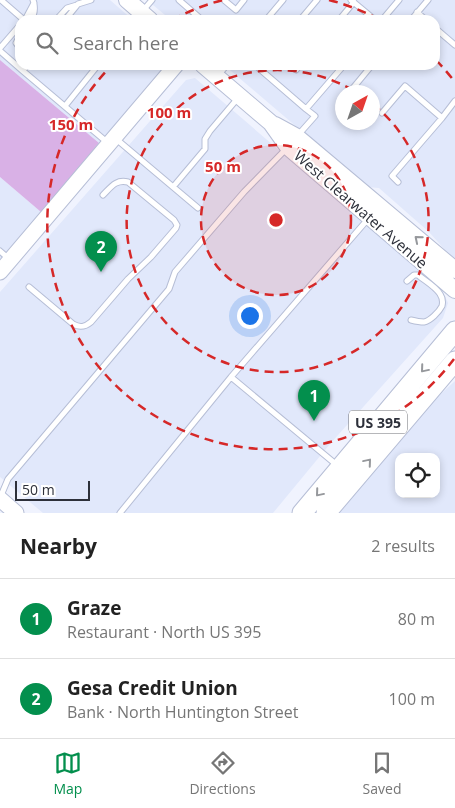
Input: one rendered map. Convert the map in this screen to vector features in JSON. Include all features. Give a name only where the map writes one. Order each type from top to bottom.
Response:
[{"type":"highway","name":"US 395","points":[[302,513],[455,332]]},
{"type":"highway","name":"US 395","points":[[326,513],[448,374],[455,361]]},
{"type":"main road","name":"West Clearwater Avenue","points":[[222,71],[240,96],[374,211],[455,290]]},
{"type":"main road","name":"West Clearwater Avenue","points":[[293,142],[319,173],[348,189],[374,208],[374,211],[455,270]]},
{"type":"street","points":[[0,272],[5,256],[112,141],[172,70]]},
{"type":"street","points":[[0,499],[16,513]]},
{"type":"lane","points":[[1,0],[18,15]]},
{"type":"lane","points":[[61,15],[67,8],[91,0]]},
{"type":"lane","points":[[137,10],[152,0]]},
{"type":"lane","points":[[179,0],[196,15]]},
{"type":"lane","points":[[224,0],[236,10],[244,0]]},
{"type":"lane","points":[[270,15],[283,0]]},
{"type":"lane","points":[[304,15],[317,0]]},
{"type":"lane","points":[[386,15],[399,0]]},
{"type":"lane","points":[[415,15],[428,0]]},
{"type":"lane","points":[[342,15],[352,1],[369,15]]},
{"type":"lane","points":[[26,15],[33,2]]},
{"type":"lane","points":[[33,2],[35,9],[33,15]]},
{"type":"lane","points":[[69,15],[78,4]]},
{"type":"lane","points":[[417,12],[420,15]]},
{"type":"lane","points":[[15,31],[0,50],[15,63]]},
{"type":"lane","points":[[440,32],[455,45]]},
{"type":"lane","points":[[23,70],[65,106],[174,187],[198,208]]},
{"type":"lane","points":[[65,106],[94,70]]},
{"type":"lane","points":[[0,499],[8,479],[169,289],[175,272],[244,192],[293,142],[315,116],[261,70]]},
{"type":"lane","points":[[306,109],[340,70]]},
{"type":"lane","points":[[355,85],[368,70]]},
{"type":"lane","points":[[382,113],[405,86],[442,118]]},
{"type":"lane","points":[[174,187],[205,149],[205,139],[210,132],[240,96]]},
{"type":"lane","points":[[398,182],[392,176],[455,101]]},
{"type":"lane","points":[[29,287],[73,324],[87,326],[128,279],[151,258],[176,228],[177,225],[174,220],[125,180],[112,184],[103,195]]},
{"type":"lane","points":[[120,513],[231,377],[374,211]]},
{"type":"lane","points":[[407,281],[414,275],[418,275],[435,289],[442,301],[442,306],[432,318],[423,322],[411,320]]},
{"type":"lane","points":[[231,377],[340,468]]},
{"type":"shaded area","points":[[0,0],[110,0],[127,15],[15,15],[15,70],[161,70],[99,143],[0,60]]},
{"type":"shaded area","points":[[147,0],[455,0],[455,261],[429,232],[379,188],[367,187],[230,70],[440,70],[440,15],[165,15]]},
{"type":"shaded area","points":[[0,60],[99,143],[41,212],[0,177]]},
{"type":"shaded area","points":[[195,78],[442,290],[448,303],[443,318],[330,444],[273,513],[43,513],[0,477],[0,292],[186,80]]},
{"type":"shaded area","points":[[0,177],[41,212],[0,259]]},
{"type":"shaded area","points":[[455,381],[455,513],[338,513],[423,410]]},
{"type":"place","name":"Gesa Credit Union","points":[[101,272]]},
{"type":"place","name":"Graze","points":[[314,421]]}]
